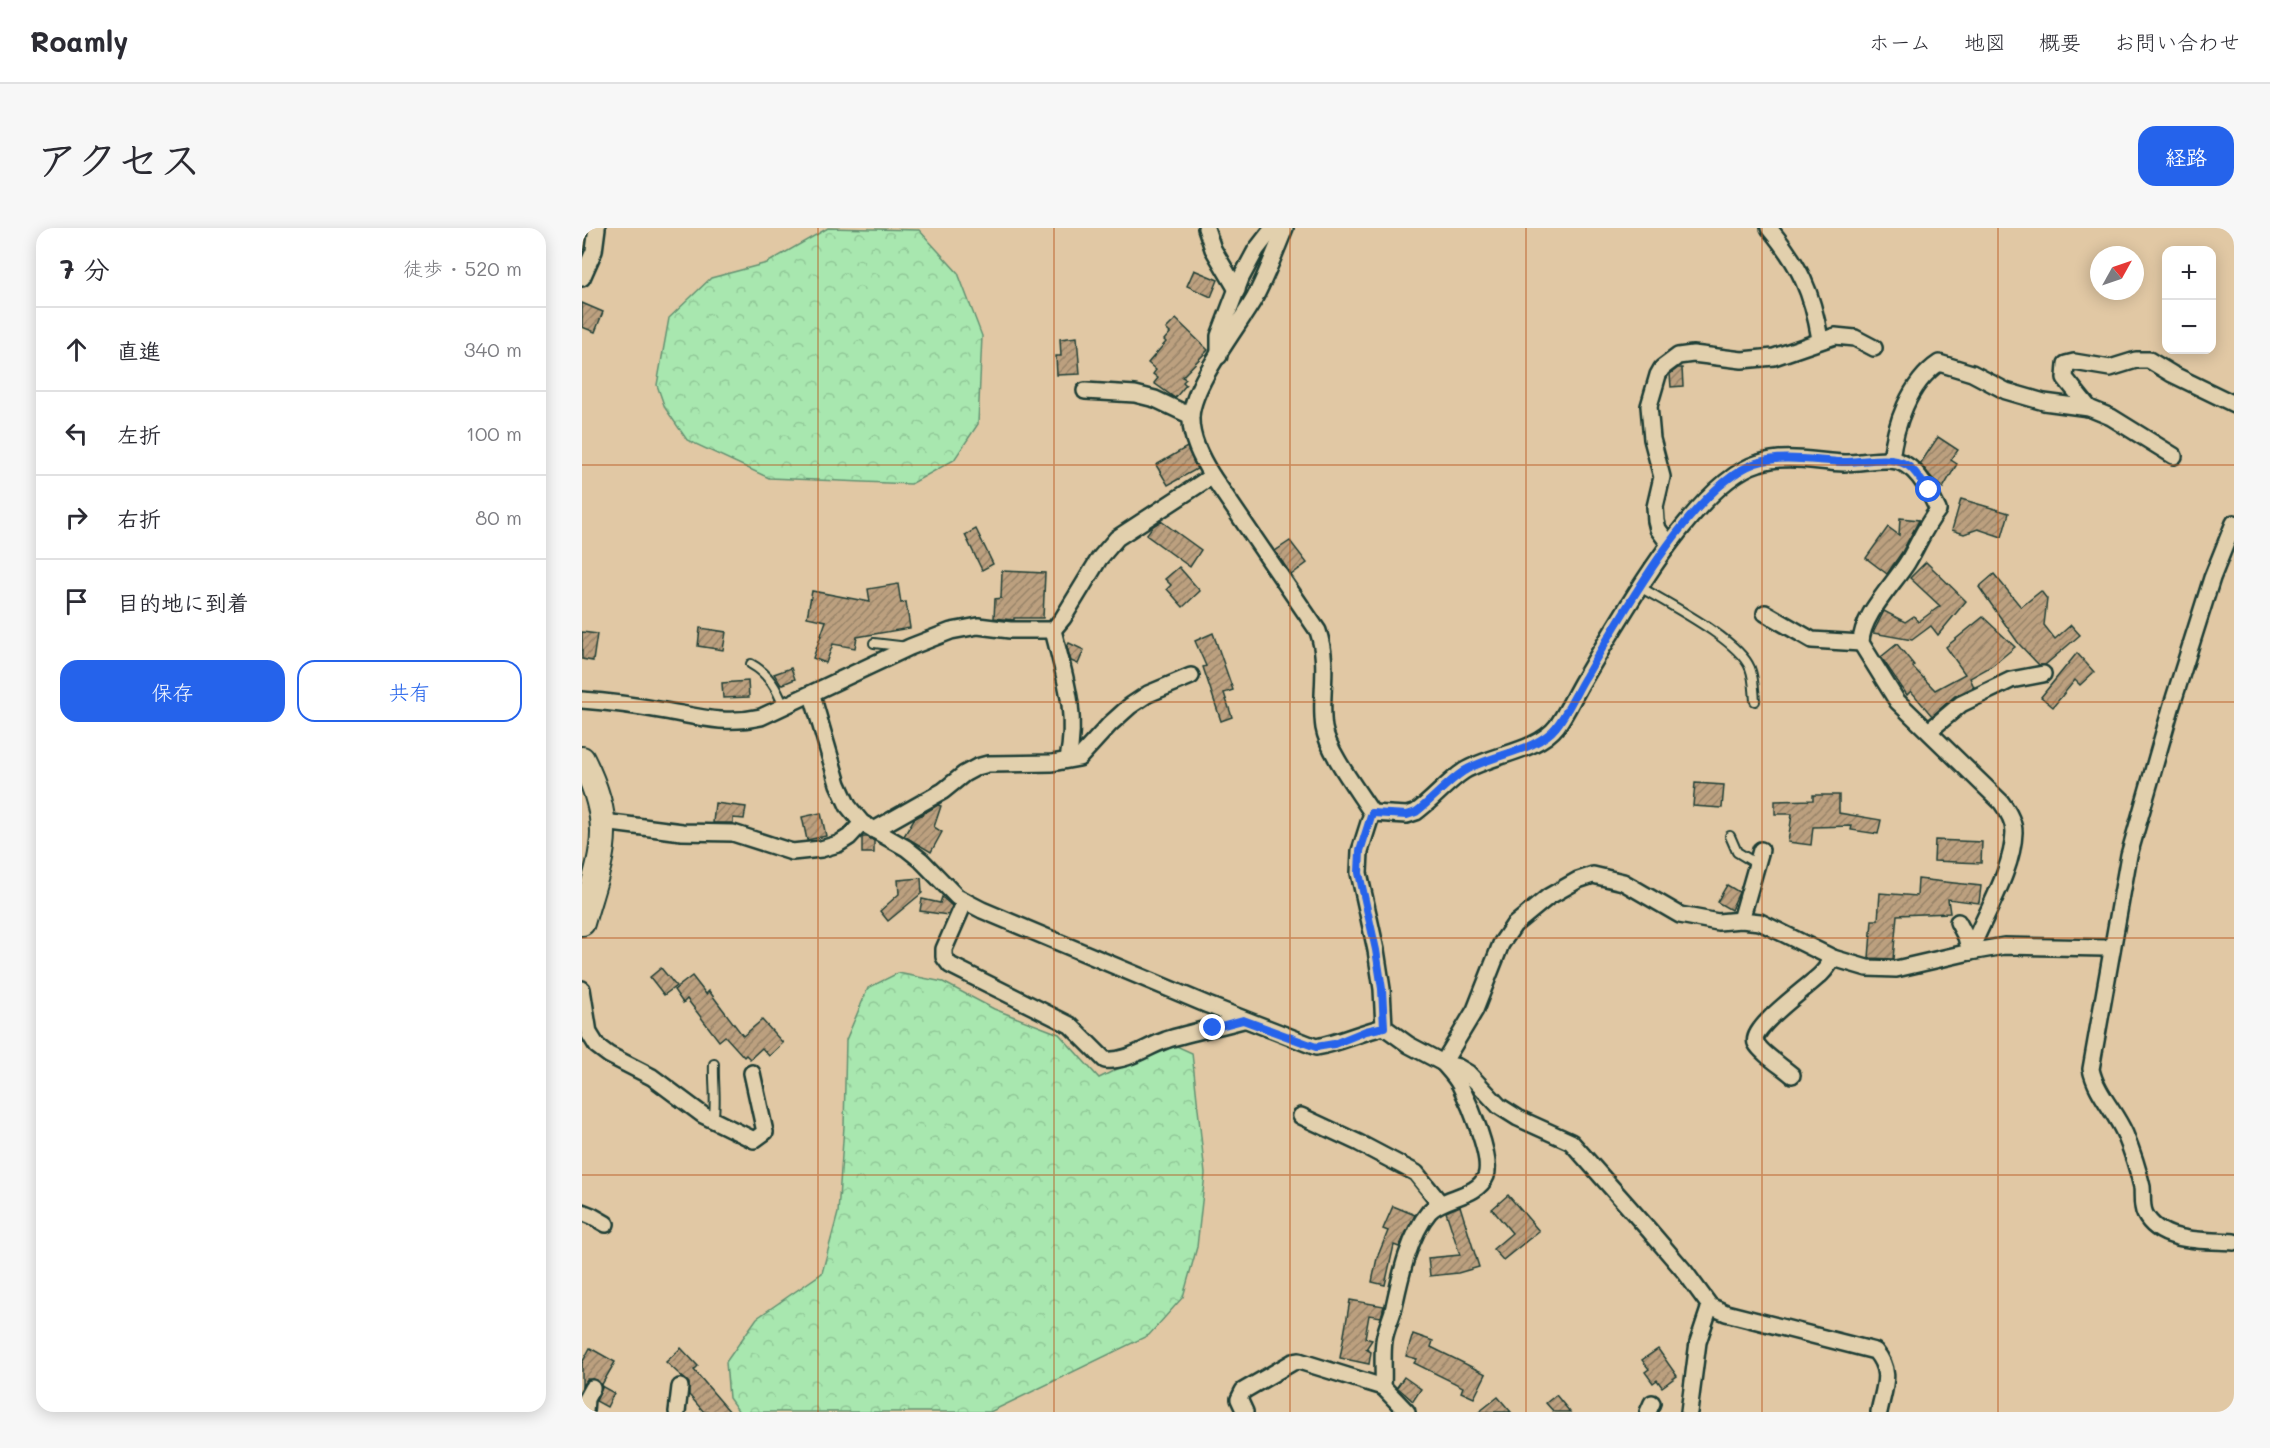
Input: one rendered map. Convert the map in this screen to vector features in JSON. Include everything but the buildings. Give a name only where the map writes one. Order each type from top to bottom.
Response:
[{"type":"main road","points":[[582,759],[600,801],[604,822],[604,845],[582,923]]},
{"type":"street","points":[[582,278],[594,251],[597,228]]},
{"type":"street","points":[[1206,228],[1213,249],[1237,290]]},
{"type":"street","points":[[1219,356],[1219,336],[1237,290],[1256,250],[1274,228]]},
{"type":"street","points":[[1285,228],[1255,297],[1196,398],[1191,416],[1193,435],[1201,457],[1212,476],[1318,631],[1324,656],[1325,731],[1331,746],[1372,813],[1360,851],[1359,873],[1376,950],[1382,989],[1384,1027]]},
{"type":"street","points":[[1769,228],[1791,254],[1807,285],[1815,310],[1820,339]]},
{"type":"street","points":[[1669,544],[1658,529],[1656,521],[1655,507],[1662,477],[1652,440],[1649,406],[1659,371],[1678,356],[1693,354],[1742,360],[1774,357],[1820,339],[1835,336],[1855,338],[1874,348]]},
{"type":"street","points":[[2089,408],[2065,378],[2067,364],[2074,362],[2110,368],[2136,360],[2149,360],[2172,374],[2234,404]]},
{"type":"street","points":[[1891,460],[1893,444],[1912,389],[1927,371],[1939,363],[1972,373],[2006,391],[2044,402],[2089,408],[2121,423],[2174,456]]},
{"type":"street","points":[[1085,391],[1135,394],[1155,399],[1191,416]]},
{"type":"street","points":[[1372,813],[1407,815],[1416,812],[1466,770],[1538,743],[1556,727],[1640,587],[1669,544],[1698,507],[1741,470],[1772,459],[1845,463],[1891,460],[1902,462],[1911,468],[1929,490],[1938,510],[1930,519],[1908,561],[1872,612],[1864,627],[1861,643],[1897,701],[2001,802],[2012,820],[2014,831],[2007,865],[1970,952]]},
{"type":"street","points":[[1053,630],[1063,618],[1099,559],[1117,538],[1212,476]]},
{"type":"street","points":[[2234,523],[2212,578],[2171,708],[2129,855],[2091,1069],[2094,1080],[2124,1132],[2142,1188],[2145,1215],[2168,1234],[2184,1238],[2234,1242]]},
{"type":"street","points":[[1765,613],[1812,639],[1861,643]]},
{"type":"street","points":[[582,700],[646,707],[724,722],[742,722],[761,717],[812,695],[910,647],[951,631],[978,626],[1010,630],[1053,630]]},
{"type":"street","points":[[1053,630],[1072,708],[1073,726],[1068,759]]},
{"type":"street","points":[[1929,731],[1960,704],[2011,680],[2043,674]]},
{"type":"street","points":[[604,822],[682,832],[733,834],[792,852],[821,849],[838,844],[943,791],[977,767],[988,764],[1052,763],[1079,758],[1130,706],[1148,694],[1191,676]]},
{"type":"street","points":[[812,695],[838,784],[849,806],[868,827],[906,848],[921,860],[957,897],[1243,1020],[1316,1047],[1334,1044],[1366,1031],[1384,1027],[1409,1045],[1443,1063],[1458,1067],[1468,1073],[1499,1106],[1508,1112],[1571,1142],[1678,1264],[1710,1306],[1760,1323],[1875,1351],[1883,1361],[1887,1376],[1879,1412]]},
{"type":"street","points":[[1741,920],[1759,857]]},
{"type":"street","points":[[1443,1063],[1474,1010],[1501,944],[1514,925],[1548,897],[1578,880],[1593,875],[1623,882],[1670,910],[1689,918],[1718,922],[1760,921],[1833,958],[1867,968],[1896,969],[2004,946],[2112,950]]},
{"type":"street","points":[[965,901],[944,949],[944,957],[950,965],[1070,1025],[1105,1060],[1122,1060],[1162,1041],[1243,1020]]},
{"type":"street","points":[[1958,922],[1966,937],[1970,952]]},
{"type":"street","points":[[1792,1075],[1760,1048],[1755,1042],[1755,1036],[1763,1024],[1822,973],[1833,958]]},
{"type":"street","points":[[582,989],[589,1033],[597,1046],[609,1055],[652,1077],[713,1121],[754,1140],[765,1132],[752,1073]]},
{"type":"street","points":[[1383,1387],[1384,1341],[1405,1263],[1422,1224],[1429,1212],[1440,1203],[1468,1192],[1480,1184],[1486,1172],[1485,1152],[1465,1098],[1459,1083],[1443,1063]]},
{"type":"street","points":[[1301,1116],[1416,1173],[1440,1203]]},
{"type":"street","points":[[582,1212],[606,1224]]},
{"type":"street","points":[[1689,1412],[1698,1342],[1710,1306]]},
{"type":"street","points":[[1245,1412],[1239,1399],[1243,1391],[1293,1362],[1299,1361],[1383,1387],[1407,1412]]},
{"type":"street","points":[[677,1412],[680,1387]]},
{"type":"street","points":[[585,1412],[586,1399],[592,1388]]},
{"type":"lane","points":[[1640,587],[1710,630],[1738,652],[1750,669],[1755,701]]},
{"type":"lane","points":[[874,643],[901,644],[910,647]]},
{"type":"lane","points":[[751,664],[767,676],[778,691],[784,707]]},
{"type":"lane","points":[[1730,836],[1737,852],[1759,857]]},
{"type":"lane","points":[[713,1121],[715,1111],[714,1064]]},
{"type":"green space","points":[[828,228],[919,230],[958,273],[982,336],[978,424],[954,460],[911,484],[769,478],[687,440],[665,408],[657,385],[669,318],[711,278],[767,263]]},
{"type":"green space","points":[[898,973],[943,982],[994,1009],[1059,1034],[1099,1078],[1170,1043],[1192,1053],[1205,1174],[1197,1247],[1183,1297],[1149,1335],[990,1412],[739,1412],[729,1398],[726,1362],[757,1318],[822,1273],[838,1213],[844,1126],[846,1040],[868,988]]},
{"type":"route","points":[[1213,1028],[1243,1020],[1316,1047],[1334,1044],[1366,1031],[1384,1027],[1382,989],[1376,950],[1359,873],[1360,851],[1372,813],[1407,815],[1416,812],[1466,770],[1538,743],[1556,727],[1629,604],[1669,544],[1698,507],[1725,482],[1741,470],[1772,459],[1845,463],[1891,460],[1902,462],[1911,468],[1929,490]]}]
